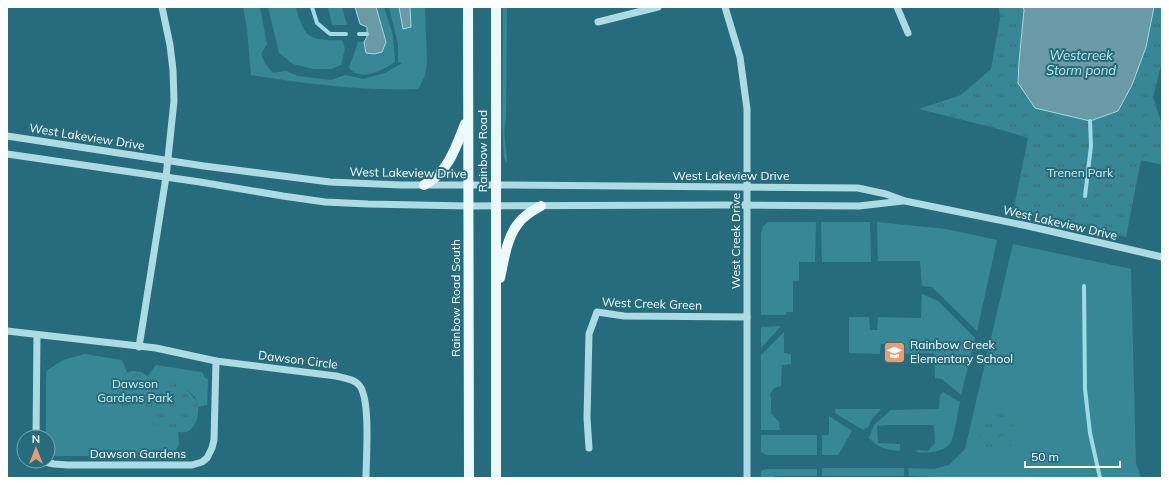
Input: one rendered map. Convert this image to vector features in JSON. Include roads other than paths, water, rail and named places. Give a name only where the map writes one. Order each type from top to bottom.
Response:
[{"type":"main road","name":"Rainbow Road","points":[[468,7],[468,119]]},
{"type":"main road","name":"Rainbow Road","points":[[495,296],[496,7]]},
{"type":"main road","name":"Rainbow Road South","points":[[468,119],[469,478]]},
{"type":"main road","points":[[424,185],[437,177],[448,162],[468,119]]},
{"type":"main road","points":[[496,478],[495,296],[508,245],[516,225],[530,212],[541,206]]},
{"type":"street","points":[[139,347],[166,178],[174,101],[173,70],[170,45],[162,7]]},
{"type":"street","points":[[598,22],[658,7]]},
{"type":"street","name":"West Creek Drive","points":[[725,7],[740,57],[747,109],[747,478]]},
{"type":"street","points":[[897,7],[908,34]]},
{"type":"street","name":"West Lakeview Drive","points":[[7,136],[330,182],[401,185],[468,184],[858,188],[886,194],[905,201],[1028,226],[1162,258]]},
{"type":"street","name":"West Lakeview Drive","points":[[7,154],[325,202],[468,206],[859,206],[905,201]]},
{"type":"street","name":"West Creek Green","points":[[589,448],[587,418],[589,334],[597,312],[624,316],[747,317]]},
{"type":"street","name":"Dawson Circle","points":[[7,331],[156,348],[216,361],[348,378],[359,385],[365,395],[366,478]]},
{"type":"street","points":[[36,429],[37,335]]},
{"type":"street","name":"Dawson Gardens","points":[[56,464],[192,465],[202,462],[211,454],[214,440],[216,361]]},
{"type":"water","points":[[355,7],[376,7],[386,42],[382,52],[374,54],[366,53],[364,42],[367,37],[367,27],[360,24]]},
{"type":"water","points":[[399,7],[410,7],[411,27],[403,29]]},
{"type":"water","name":"Westcreek Storm pond","points":[[1023,7],[1154,7],[1146,47],[1132,85],[1118,111],[1090,121],[1035,108],[1018,83]]},
{"type":"waterway","points":[[312,7],[317,23],[330,34],[346,34]]},
{"type":"waterway","points":[[359,34],[367,34]]},
{"type":"waterway","points":[[1085,196],[1091,146],[1090,121]]},
{"type":"waterway","points":[[1084,286],[1085,389],[1090,433],[1100,478]]},
{"type":"place","name":"Rainbow Creek Elementary School","points":[[894,352]]},
{"type":"park label","name":"Trenen Park","points":[[1080,173]]},
{"type":"park label","name":"Dawson Gardens Park","points":[[135,391]]}]
